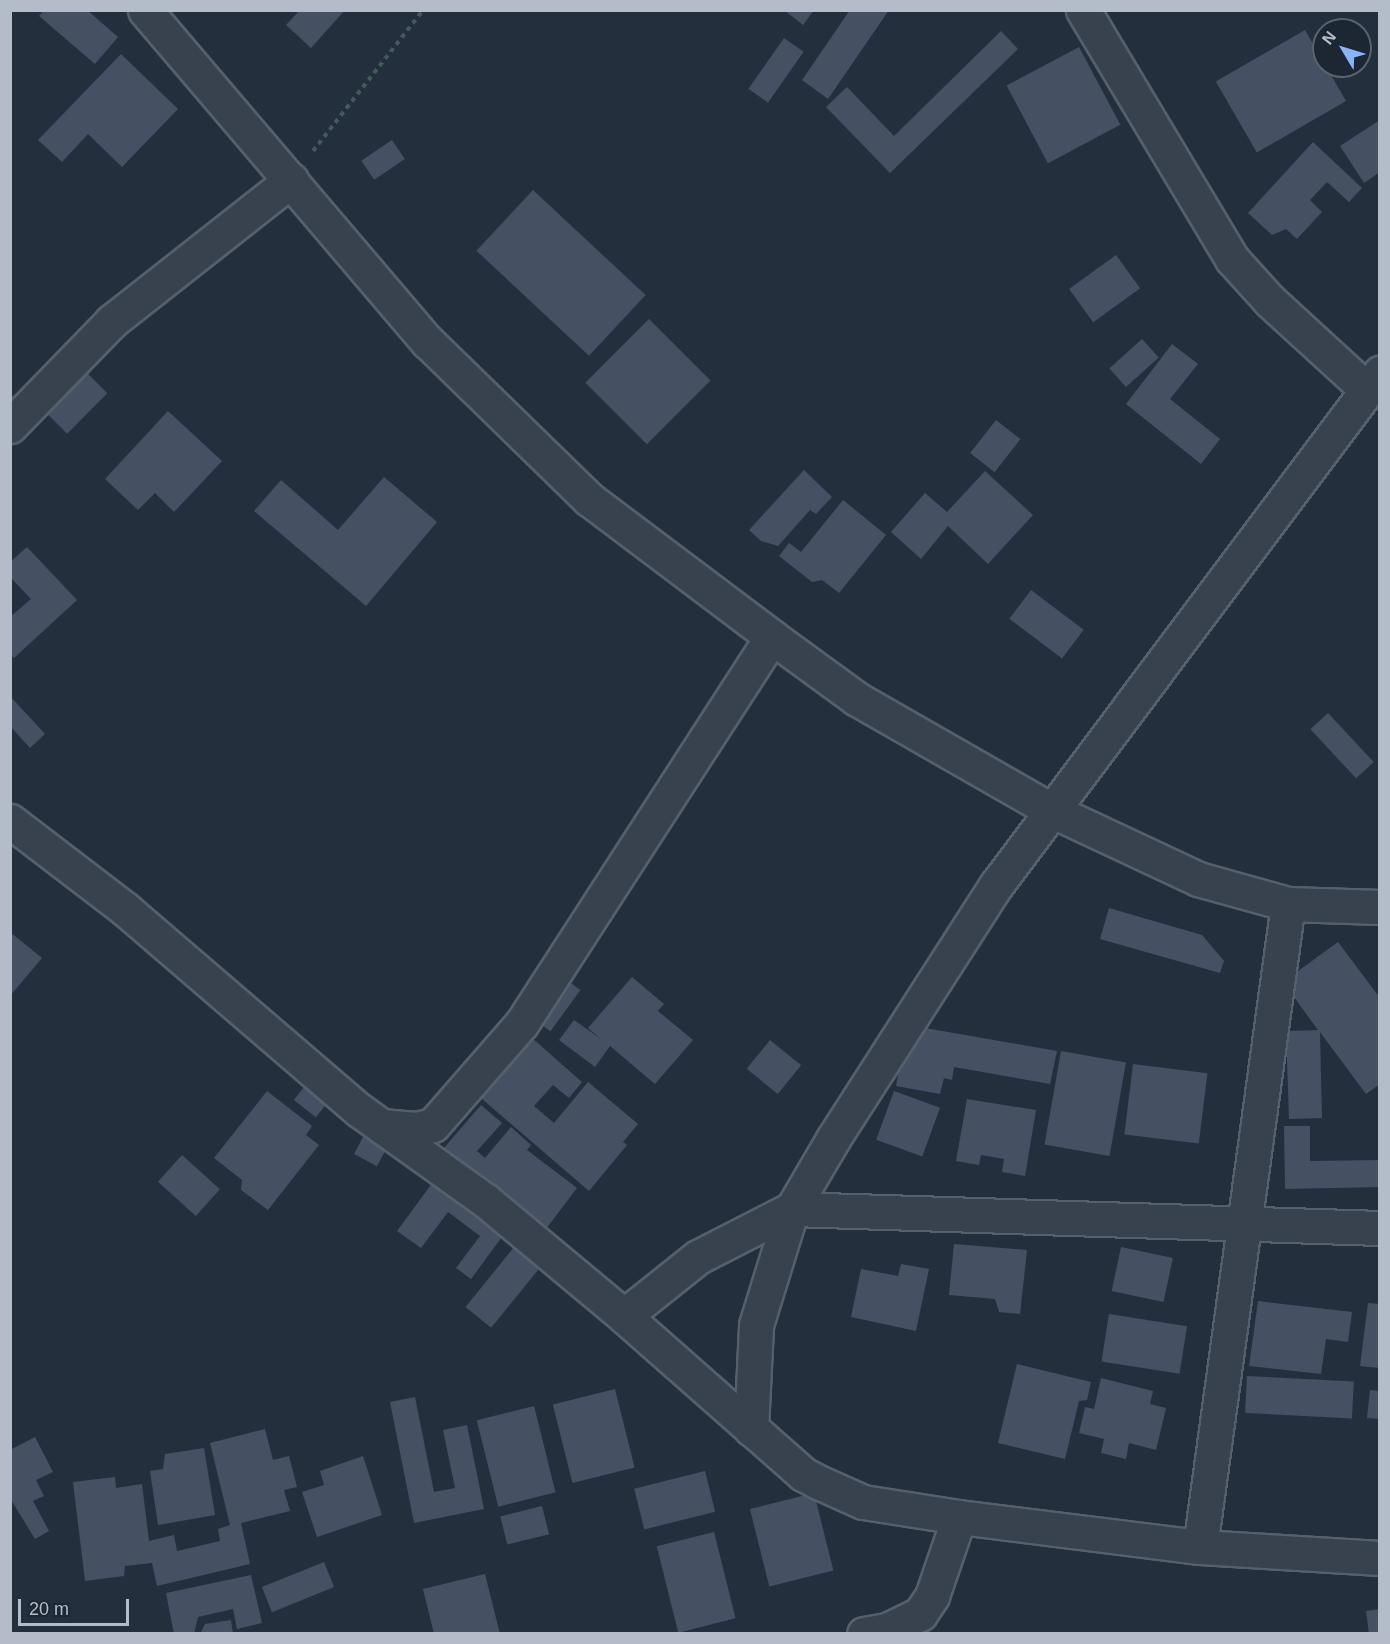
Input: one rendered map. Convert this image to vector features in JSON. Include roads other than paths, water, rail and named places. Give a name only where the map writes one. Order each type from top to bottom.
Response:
[{"type":"street","points":[[146,10],[428,342],[532,446],[589,499],[772,638],[857,699],[1051,810],[1198,879],[1288,904],[1380,907]]},
{"type":"street","points":[[751,1429],[756,1325],[792,1209],[913,1012],[1051,810],[1373,381],[1270,301],[1232,259],[1083,10]]},
{"type":"street","points":[[10,426],[112,321],[291,180]]},
{"type":"street","points":[[381,1126],[416,1129],[433,1125],[522,1023],[772,638]]},
{"type":"street","points":[[10,821],[125,909],[381,1126],[486,1201],[624,1316],[803,1474],[863,1502],[959,1517],[1200,1547],[1380,1558]]},
{"type":"street","points":[[1200,1547],[1246,1227],[1288,904]]},
{"type":"street","points":[[624,1316],[698,1257],[792,1209],[1246,1227],[1380,1228]]},
{"type":"street","points":[[874,1633],[920,1614],[932,1596],[959,1517]]}]
